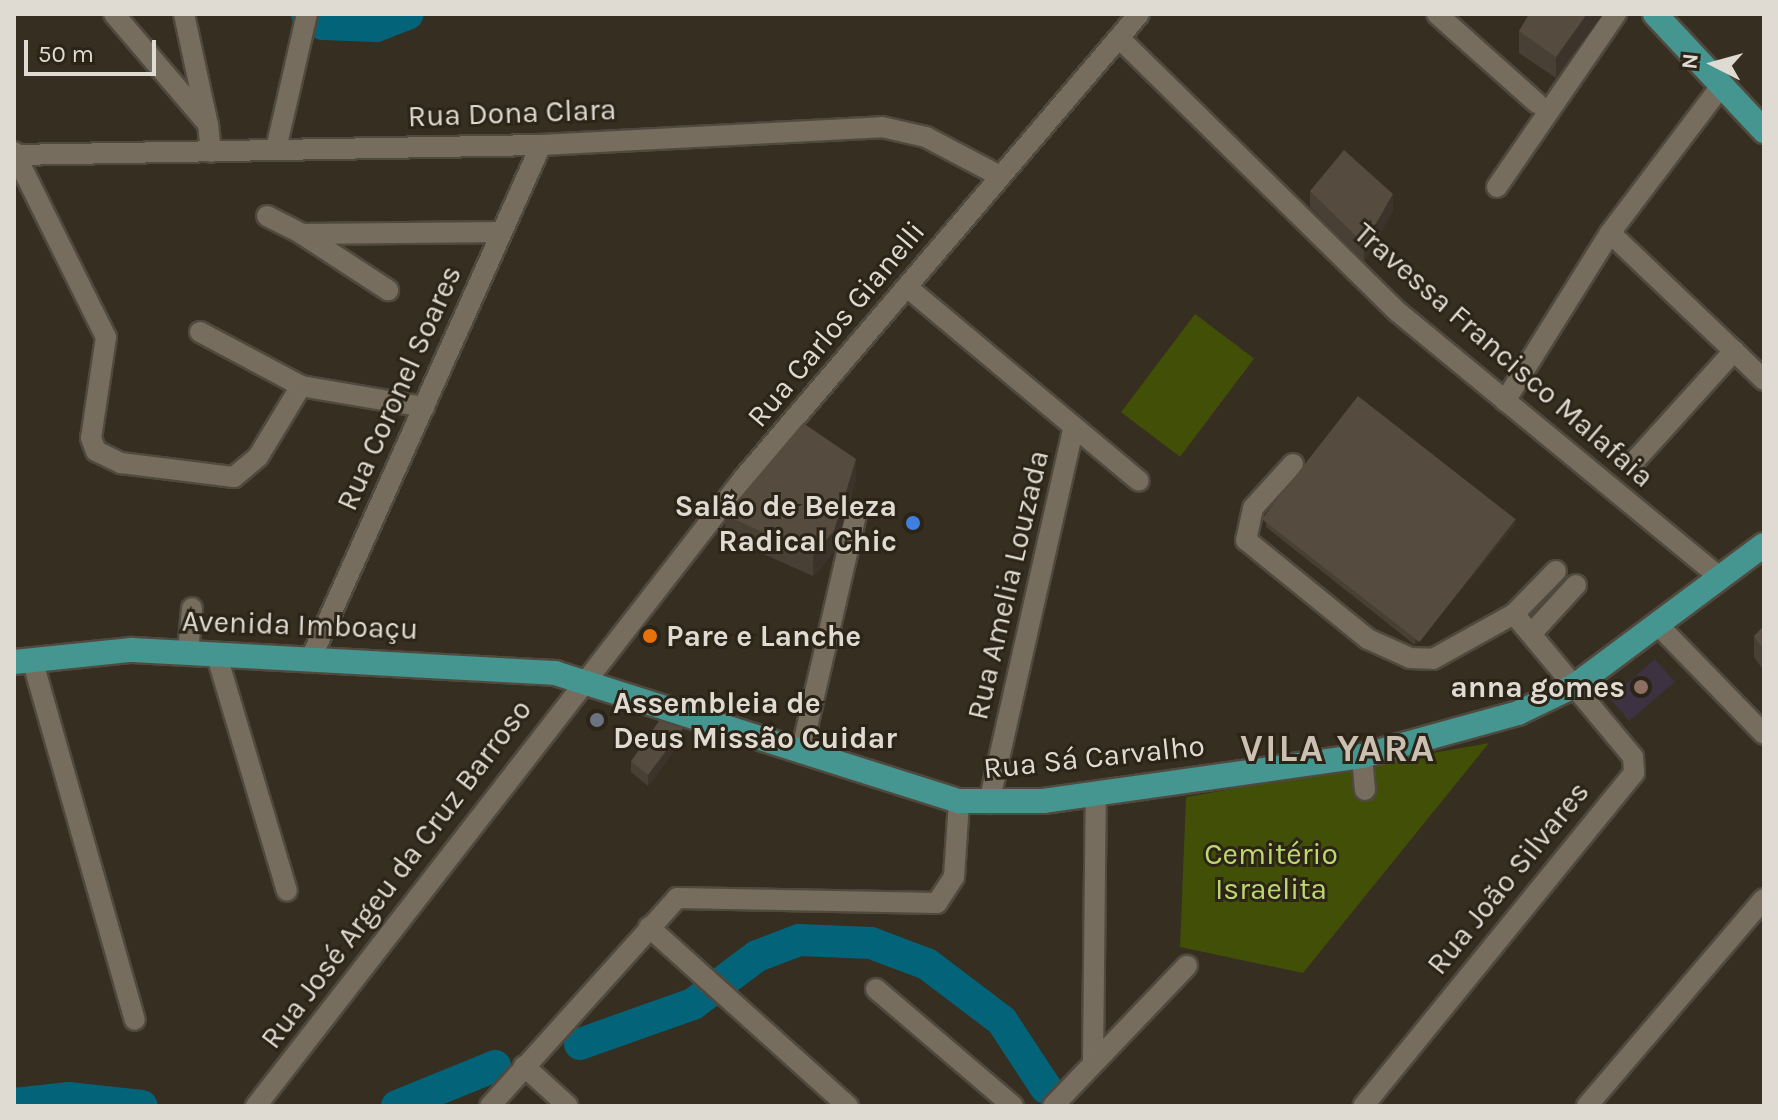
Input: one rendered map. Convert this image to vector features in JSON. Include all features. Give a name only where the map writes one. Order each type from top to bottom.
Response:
[{"type":"main road","points":[[1655,14],[1764,131]]},
{"type":"main road","name":"Rua Sá Carvalho","points":[[583,678],[801,753],[959,801],[989,803],[1096,795],[1362,756],[1471,729],[1576,685],[1764,545]]},
{"type":"main road","name":"Avenida Imboaçu","points":[[23,661],[216,653],[312,656],[583,678]]},
{"type":"street","points":[[114,14],[208,124]]},
{"type":"street","points":[[184,14],[208,124],[211,152]]},
{"type":"street","points":[[276,149],[307,14]]},
{"type":"street","points":[[1437,14],[1537,103]]},
{"type":"street","points":[[1497,187],[1616,14]]},
{"type":"street","name":"Rua Carlos Gianelli","points":[[583,678],[1136,15]]},
{"type":"street","name":"Travessa Francisco Malafaia","points":[[1119,38],[1398,312],[1719,577]]},
{"type":"street","points":[[1505,401],[1610,233],[1722,85]]},
{"type":"street","name":"Rua Dona Clara","points":[[15,154],[541,145],[882,127],[926,137],[1000,176]]},
{"type":"street","name":"Rua Coronel Soares","points":[[312,656],[541,145]]},
{"type":"street","points":[[15,154],[106,337],[108,360],[91,427],[96,451],[121,463],[234,477],[258,457],[301,386]]},
{"type":"street","points":[[267,216],[302,234],[388,290]]},
{"type":"street","points":[[302,234],[502,232]]},
{"type":"street","points":[[1610,233],[1764,380]]},
{"type":"street","points":[[907,287],[1139,481]]},
{"type":"street","points":[[200,332],[301,386],[424,407]]},
{"type":"street","points":[[1631,465],[1734,351]]},
{"type":"street","name":"Rua Amelia Louzada","points":[[989,803],[1074,427]]},
{"type":"street","points":[[1293,464],[1253,508],[1246,540],[1368,639],[1390,653],[1433,659],[1514,614],[1556,571]]},
{"type":"street","points":[[801,753],[857,511]]},
{"type":"street","points":[[1532,633],[1576,585]]},
{"type":"street","points":[[188,653],[192,608]]},
{"type":"street","points":[[1514,614],[1576,685]]},
{"type":"street","points":[[1657,624],[1764,734]]},
{"type":"street","points":[[216,653],[287,891]]},
{"type":"street","points":[[23,661],[135,1020]]},
{"type":"street","name":"Rua José Argeu da Cruz Barroso","points":[[259,1103],[583,678]]},
{"type":"street","name":"Rua João Silvares","points":[[1363,1106],[1634,773],[1624,741],[1576,685]]},
{"type":"street","points":[[1362,756],[1365,790]]},
{"type":"street","points":[[1093,1060],[1096,795]]},
{"type":"street","points":[[490,1106],[649,927],[682,896],[937,903],[954,877],[959,801]]},
{"type":"street","points":[[1587,1106],[1762,903]]},
{"type":"street","points":[[649,927],[848,1106]]},
{"type":"street","points":[[1053,1106],[1093,1060],[1187,966]]},
{"type":"street","points":[[876,989],[1013,1106]]},
{"type":"street","points":[[524,1066],[568,1106]]},
{"type":"shaded area","name":"anna gomes","points":[[1655,659],[1675,682],[1629,721],[1610,698]]},
{"type":"green space","points":[[1195,314],[1254,359],[1180,457],[1121,412]]},
{"type":"green space","name":"Cemitério Israelita","points":[[1489,743],[1303,973],[1180,947],[1186,797]]},
{"type":"building","points":[[1529,14],[1587,14],[1556,57],[1519,31]]},
{"type":"building","points":[[1344,150],[1393,194],[1364,244],[1310,191]]},
{"type":"building","points":[[1358,396],[1516,519],[1420,642],[1262,519]]},
{"type":"building","points":[[803,423],[856,459],[834,531],[813,555],[725,515]]},
{"type":"building","points":[[1764,626],[1764,650],[1754,636]]},
{"type":"building","points":[[659,721],[683,728],[648,775],[631,761]]},
{"type":"waterway","points":[[307,14],[323,24],[376,26],[408,14]]},
{"type":"waterway","points":[[580,1044],[693,1004],[757,956],[799,940],[871,943],[927,964],[1002,1021],[1046,1088]]},
{"type":"waterway","points":[[397,1106],[495,1066]]},
{"type":"waterway","points":[[14,1104],[68,1098],[142,1106]]},
{"type":"place","name":"Salão de Beleza Radical Chic","points":[[913,523]]},
{"type":"place","name":"Pare e Lanche","points":[[650,636]]},
{"type":"place","name":"anna gomes","points":[[1641,687]]},
{"type":"place","name":"Assembleia de Deus Missão Cuidar","points":[[597,720]]},
{"type":"district","name":"VILA YARA","points":[[1338,749]]}]
